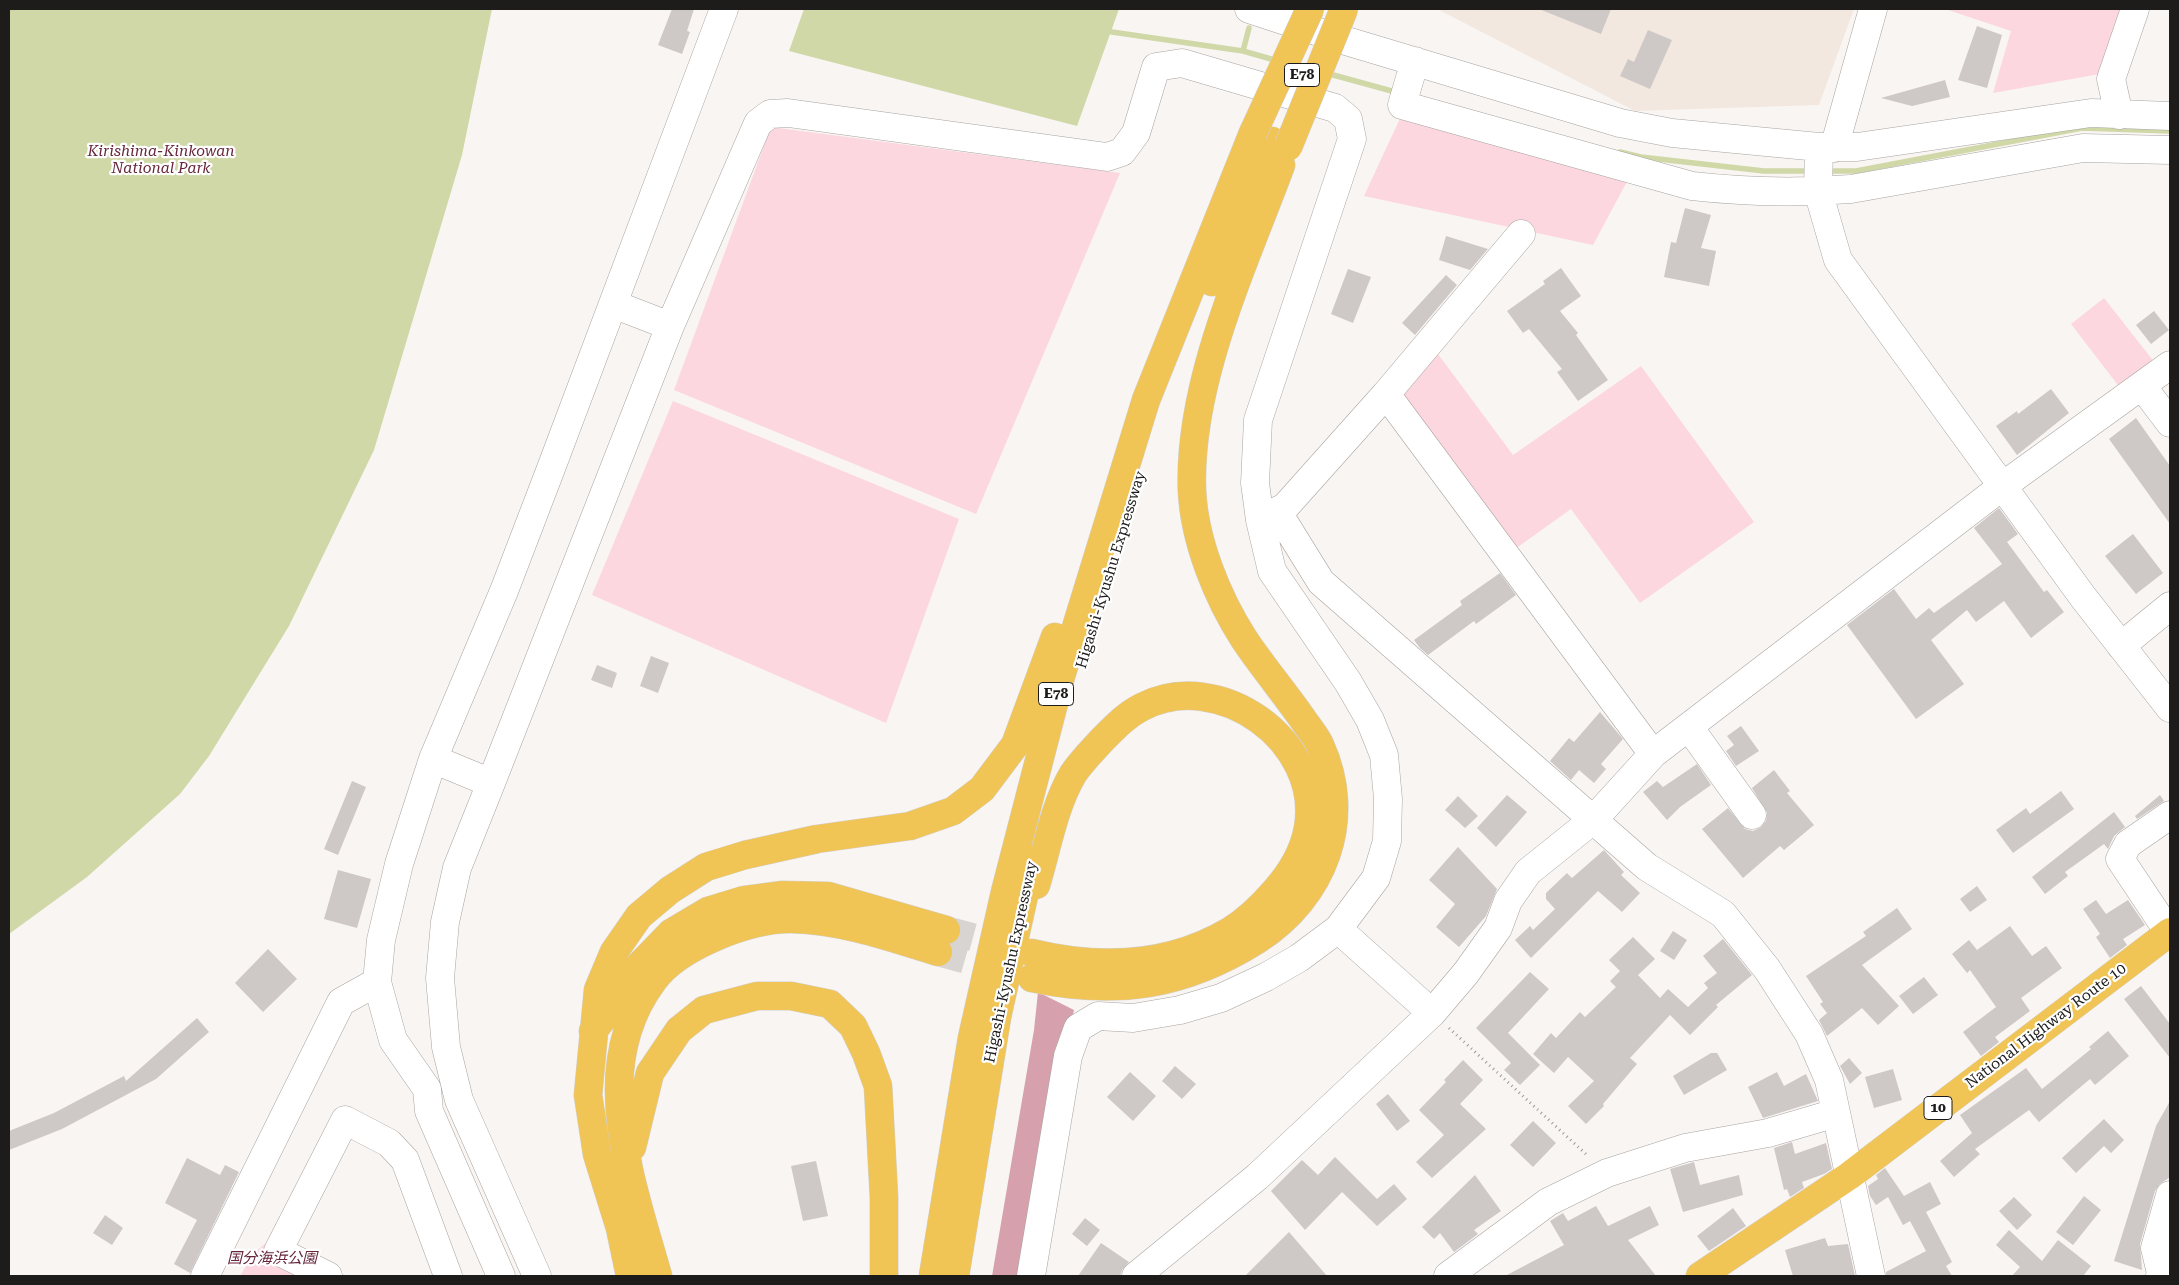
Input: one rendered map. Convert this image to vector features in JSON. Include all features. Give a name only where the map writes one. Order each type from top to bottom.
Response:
[{"type":"highway","name":"Higashi-Kyushu Expressway","points":[[955,1276],[997,1017],[1064,724],[1102,593],[1161,414],[1196,321],[1271,140],[1310,9]]},
{"type":"highway","name":"Higashi-Kyushu Expressway","points":[[933,1276],[972,1038],[1004,892],[1060,676],[1146,400],[1332,9]]},
{"type":"highway","points":[[997,1017],[1057,812],[1073,775],[1124,718],[1142,707],[1161,700],[1196,696],[1211,697],[1240,707],[1276,733],[1290,751],[1302,773],[1308,799],[1308,827],[1300,854],[1284,880],[1246,921],[1218,938],[1189,950],[1135,963],[1074,961],[1032,966],[1067,985],[1138,985],[1164,982],[1193,973],[1230,957],[1263,936],[1291,913],[1311,886],[1322,866],[1334,835],[1334,791],[1320,744],[1243,638],[1218,588],[1201,540],[1192,492],[1195,425],[1271,140],[1344,9]]},
{"type":"highway","points":[[630,1276],[620,1228],[597,1154],[588,1095],[598,990],[614,952],[639,916],[670,890],[706,867],[745,855],[817,839],[910,826],[954,811],[982,789],[1015,745],[1146,400]]},
{"type":"highway","points":[[593,1030],[620,997],[636,968],[671,933],[708,911],[744,900],[781,895],[828,896],[942,941],[823,921],[789,919],[752,924],[719,935],[686,952],[653,980],[635,1011],[622,1047],[619,1092],[628,1167],[658,1276]]},
{"type":"highway","name":"National Highway Route 10","points":[[1700,1276],[1850,1176],[2170,933]]},
{"type":"highway","points":[[628,1167],[650,1073],[679,1030],[704,1010],[757,996],[791,996],[830,1004],[853,1026],[866,1053],[878,1086],[884,1198],[884,1276]]},
{"type":"street","points":[[501,1276],[429,1111],[427,1088],[393,1040],[376,982],[381,940],[399,864],[433,759],[504,591],[724,9]]},
{"type":"street","points":[[1249,9],[1620,123],[1672,133],[1827,148],[1880,144],[2091,113],[2170,116]]},
{"type":"street","points":[[1873,9],[1827,148],[1818,191],[1838,260],[2004,485],[2083,597],[2170,708]]},
{"type":"street","points":[[2119,115],[2112,79],[2135,9]]},
{"type":"street","points":[[1415,61],[1402,105],[1692,186],[1727,190],[1818,191],[1851,189],[2083,148],[2170,150]]},
{"type":"street","points":[[537,1276],[459,1100],[446,1047],[440,978],[445,922],[458,868],[490,782],[670,326],[758,123],[770,114],[788,113],[1107,157],[1122,152],[1136,133],[1156,67],[1182,63],[1335,108],[1348,119],[1352,139],[1258,420],[1255,483],[1268,516],[1321,582],[1647,867],[1724,914],[1767,969],[1809,1034],[1829,1080],[1872,1276]]},
{"type":"street","points":[[1268,516],[1285,507],[1386,394],[1521,234]]},
{"type":"street","points":[[613,304],[670,326]]},
{"type":"street","points":[[1136,1276],[1257,1177],[1432,1013],[1466,973],[1498,928],[1508,902],[1528,872],[1594,819],[1653,754],[2004,485],[2170,365]]},
{"type":"street","points":[[2142,386],[2170,422]]},
{"type":"street","points":[[1386,394],[1653,754]]},
{"type":"street","points":[[1030,1276],[1068,1056],[1078,1028],[1098,1016],[1133,1018],[1180,1010],[1221,998],[1299,958],[1338,929],[1376,878],[1387,841],[1388,799],[1384,755],[1370,720],[1348,682],[1272,571],[1268,516]]},
{"type":"street","points":[[2121,646],[2170,606]]},
{"type":"street","points":[[1689,727],[1752,815]]},
{"type":"street","points":[[433,759],[490,782]]},
{"type":"street","points":[[2170,815],[2128,844],[2120,859],[2170,933]]},
{"type":"street","points":[[1338,929],[1432,1013]]},
{"type":"street","points":[[205,1276],[341,1002],[376,982]]},
{"type":"street","points":[[1448,1276],[1548,1202],[1606,1174],[1685,1148],[1768,1132],[1836,1113]]},
{"type":"street","points":[[328,1276],[278,1251],[345,1120],[389,1143],[405,1160],[448,1276]]},
{"type":"street","points":[[2160,1276],[2162,1273],[2155,1248],[2170,1195]]},
{"type":"path","points":[[1432,1013],[1606,1174]]},
{"type":"shaded area","name":"Kirishima-Kinkowan National Park","points":[[9,9],[492,9],[462,155],[374,450],[289,626],[209,756],[180,794],[87,877],[9,934]]},
{"type":"shaded area","points":[[804,9],[1119,9],[1077,126],[789,51]]},
{"type":"shaded area","points":[[1437,9],[1854,9],[1819,105],[1635,111]]},
{"type":"shaded area","points":[[1038,992],[1074,1010],[1018,1276],[992,1276],[1034,1030]]},
{"type":"green space","points":[[1945,9],[2121,9],[2100,74],[1993,93],[2011,31]]},
{"type":"green space","points":[[1403,112],[1630,176],[1593,245],[1364,196]]},
{"type":"green space","points":[[771,127],[1120,173],[976,514],[674,390]]},
{"type":"green space","points":[[2104,298],[2155,363],[2124,393],[2071,324]]},
{"type":"green space","points":[[1438,354],[1513,455],[1641,366],[1754,522],[1640,603],[1571,509],[1515,549],[1395,395]]},
{"type":"green space","points":[[673,401],[959,519],[886,723],[592,595]]},
{"type":"green space","name":"国分海浜公園","points":[[275,1241],[346,1276],[240,1276],[258,1249]]},
{"type":"building","points":[[672,9],[694,9],[687,31],[690,32],[682,54],[658,45]]},
{"type":"building","points":[[1539,9],[1611,9],[1601,34]]},
{"type":"building","points":[[1977,26],[2002,35],[1987,88],[1958,80]]},
{"type":"building","points":[[1648,30],[1672,40],[1650,89],[1620,76],[1628,59],[1634,62]]},
{"type":"building","points":[[1945,80],[1950,97],[1912,106],[1881,98]]},
{"type":"building","points":[[1685,208],[1711,215],[1701,248],[1716,251],[1709,286],[1664,277],[1671,242],[1676,243]]},
{"type":"building","points":[[1446,236],[1488,249],[1470,270],[1439,260]]},
{"type":"building","points":[[1561,268],[1581,296],[1560,311],[1578,333],[1576,335],[1608,380],[1578,401],[1557,372],[1562,369],[1529,329],[1523,333],[1507,311],[1545,284],[1543,281]]},
{"type":"building","points":[[1348,269],[1371,277],[1353,323],[1331,314]]},
{"type":"building","points":[[1446,275],[1457,285],[1415,335],[1402,323]]},
{"type":"building","points":[[2154,311],[2169,330],[2151,344],[2136,325]]},
{"type":"building","points":[[2051,389],[2069,413],[2017,455],[1996,426],[2017,411],[2018,414]]},
{"type":"building","points":[[2136,418],[2170,466],[2170,524],[2109,439]]},
{"type":"building","points":[[1999,508],[2018,534],[2007,542],[2044,592],[2047,590],[2064,612],[2031,638],[2004,601],[1976,622],[1967,610],[1931,640],[1964,684],[1916,719],[1847,625],[1894,589],[1916,619],[1929,608],[1934,613],[2002,564],[1974,528]]},
{"type":"building","points":[[2133,534],[2163,573],[2136,594],[2105,556]]},
{"type":"building","points":[[1500,573],[1516,595],[1476,624],[1474,621],[1428,655],[1420,648],[1414,640],[1462,605],[1460,601]]},
{"type":"building","points":[[651,656],[669,663],[658,693],[640,686]]},
{"type":"building","points":[[597,665],[617,673],[612,688],[591,680]]},
{"type":"building","points":[[1600,712],[1623,739],[1601,764],[1606,769],[1594,783],[1579,770],[1571,780],[1550,761],[1569,738],[1574,742]]},
{"type":"building","points":[[1741,726],[1759,751],[1736,766],[1726,751],[1734,745],[1727,736]]},
{"type":"building","points":[[1697,764],[1711,785],[1680,807],[1667,820],[1643,792],[1657,781],[1663,787]]},
{"type":"building","points":[[1774,770],[1790,791],[1787,793],[1814,825],[1784,850],[1780,846],[1743,878],[1702,829],[1728,808],[1745,829],[1753,831],[1761,827],[1766,821],[1767,813],[1752,788]]},
{"type":"building","points":[[352,781],[366,787],[338,855],[324,849]]},
{"type":"building","points":[[2061,791],[2074,809],[2013,853],[1996,830],[2026,808],[2030,814]]},
{"type":"building","points":[[1507,795],[1527,812],[1496,847],[1477,828]]},
{"type":"building","points":[[2160,795],[2164,801],[2137,819],[2135,816]]},
{"type":"building","points":[[1458,796],[1478,816],[1465,828],[1445,810]]},
{"type":"building","points":[[2114,812],[2125,827],[2114,836],[2108,849],[2104,844],[2065,872],[2068,876],[2045,894],[2032,877]]},
{"type":"building","points":[[1458,847],[1497,889],[1486,916],[1459,947],[1436,927],[1455,904],[1429,880]]},
{"type":"building","points":[[1604,850],[1624,872],[1621,875],[1640,893],[1622,912],[1598,891],[1531,958],[1515,940],[1530,926],[1533,930],[1555,909],[1546,899],[1546,893],[1567,873],[1572,878]]},
{"type":"building","points":[[338,870],[371,879],[357,928],[324,919]]},
{"type":"building","points":[[1977,886],[1987,900],[1970,912],[1960,899]]},
{"type":"building","points":[[2096,900],[2106,914],[2128,900],[2145,925],[2123,939],[2127,945],[2110,958],[2096,937],[2100,934],[2083,909]]},
{"type":"building","points":[[1897,908],[1912,929],[1862,965],[1899,1006],[1878,1025],[1862,1008],[1827,1036],[1819,1020],[1827,1013],[1820,1004],[1823,1002],[1806,976],[1866,936],[1863,932]]},
{"type":"building","points":[[2010,926],[2032,956],[2046,946],[2062,968],[2021,998],[2030,1011],[1995,1037],[1999,1042],[1981,1056],[1963,1032],[1996,1007],[1970,970],[1967,973],[1952,954],[1969,940],[1977,950]]},
{"type":"building","points":[[1673,931],[1687,940],[1674,960],[1660,951]]},
{"type":"building","points":[[1633,937],[1655,959],[1638,975],[1660,998],[1668,989],[1688,1007],[1708,988],[1704,983],[1717,973],[1703,956],[1723,939],[1752,975],[1716,1005],[1718,1007],[1690,1035],[1670,1015],[1630,1058],[1637,1064],[1603,1104],[1604,1106],[1586,1124],[1568,1106],[1594,1081],[1568,1057],[1554,1073],[1533,1054],[1551,1033],[1556,1038],[1580,1012],[1585,1017],[1616,987],[1610,981],[1620,971],[1609,960]]},
{"type":"building","points":[[268,949],[297,979],[263,1012],[235,983]]},
{"type":"building","points":[[1530,972],[1549,989],[1508,1033],[1540,1065],[1520,1085],[1504,1070],[1511,1063],[1476,1028]]},
{"type":"building","points":[[1924,977],[1938,995],[1913,1014],[1899,996]]},
{"type":"building","points":[[2141,986],[2170,1024],[2170,1058],[2124,999]]},
{"type":"building","points":[[197,1018],[209,1032],[156,1079],[62,1129],[9,1150],[9,1131],[54,1113],[124,1076],[126,1081]]},
{"type":"building","points":[[2108,1031],[2129,1056],[2095,1085],[2090,1079],[2039,1122],[2029,1110],[1975,1149],[1980,1154],[1954,1177],[1940,1161],[1972,1133],[1960,1115],[2026,1068],[2042,1089],[2091,1049],[2089,1047]]},
{"type":"building","points":[[1711,1053],[1717,1053],[1727,1070],[1684,1095],[1673,1076]]},
{"type":"building","points":[[1849,1058],[1862,1073],[1850,1084],[1840,1066]]},
{"type":"building","points":[[1463,1060],[1483,1080],[1460,1104],[1486,1129],[1432,1178],[1416,1162],[1444,1135],[1419,1110],[1446,1082],[1444,1080]]},
{"type":"building","points":[[1175,1066],[1196,1084],[1182,1099],[1162,1081]]},
{"type":"building","points":[[1893,1069],[1902,1100],[1874,1108],[1865,1077]]},
{"type":"building","points":[[1130,1072],[1156,1096],[1133,1121],[1107,1097]]},
{"type":"building","points":[[1777,1072],[1784,1086],[1806,1074],[1818,1101],[1763,1118],[1748,1087]]},
{"type":"building","points":[[1388,1094],[1410,1121],[1397,1131],[1376,1104]]},
{"type":"building","points":[[2170,1101],[2170,1177],[2160,1184],[2155,1191],[2140,1244],[2142,1270],[2114,1261],[2156,1126]]},
{"type":"building","points":[[2104,1119],[2124,1140],[2111,1153],[2104,1146],[2076,1173],[2062,1158]]},
{"type":"building","points":[[1533,1121],[1556,1143],[1533,1167],[1510,1145]]},
{"type":"building","points":[[1792,1142],[1795,1154],[1826,1143],[1832,1169],[1802,1182],[1804,1188],[1790,1197],[1787,1189],[1784,1190],[1774,1148]]},
{"type":"building","points":[[1335,1157],[1377,1199],[1394,1184],[1407,1199],[1377,1226],[1342,1192],[1305,1230],[1271,1191],[1302,1160],[1318,1175]]},
{"type":"building","points":[[187,1158],[220,1175],[225,1165],[239,1172],[190,1273],[174,1264],[197,1220],[165,1203]]},
{"type":"building","points":[[816,1161],[828,1216],[803,1221],[791,1166]]},
{"type":"building","points":[[1694,1162],[1700,1185],[1739,1175],[1743,1195],[1683,1212],[1670,1169]]},
{"type":"building","points":[[1885,1168],[1904,1196],[1930,1182],[1941,1204],[1926,1212],[1952,1262],[1946,1266],[1952,1276],[1886,1276],[1886,1272],[1926,1251],[1910,1221],[1903,1225],[1888,1197],[1876,1205],[1870,1196],[1868,1186],[1878,1179],[1876,1175]]},
{"type":"building","points":[[1475,1175],[1501,1211],[1474,1230],[1478,1234],[1454,1252],[1440,1233],[1434,1239],[1422,1227]]},
{"type":"building","points":[[2084,1196],[2101,1210],[2073,1245],[2056,1232]]},
{"type":"building","points":[[2014,1197],[2032,1215],[2017,1230],[1999,1211]]},
{"type":"building","points":[[1596,1206],[1608,1226],[1650,1206],[1659,1225],[1628,1240],[1656,1276],[1505,1276],[1564,1245],[1550,1221],[1563,1213],[1568,1221]]},
{"type":"building","points":[[1733,1208],[1746,1226],[1709,1251],[1697,1236]]},
{"type":"building","points":[[105,1215],[123,1228],[112,1245],[93,1233]]},
{"type":"building","points":[[1085,1218],[1100,1230],[1087,1246],[1072,1234]]},
{"type":"building","points":[[2009,1230],[2042,1261],[2058,1240],[2091,1266],[2083,1276],[2012,1276],[2020,1267],[1996,1245]]},
{"type":"building","points":[[1289,1232],[1327,1276],[1245,1276]]},
{"type":"building","points":[[1825,1238],[1828,1246],[1848,1244],[1855,1276],[1793,1276],[1785,1250]]},
{"type":"building","points":[[1101,1243],[1129,1262],[1122,1270],[1120,1276],[1078,1276]]},
{"type":"waterway","points":[[1243,51],[1249,28]]},
{"type":"waterway","points":[[1105,31],[1243,51],[1278,61]]},
{"type":"waterway","points":[[1292,64],[1312,70]]},
{"type":"waterway","points":[[1326,73],[1399,93]]},
{"type":"waterway","points":[[1827,171],[1856,171],[2082,128],[2170,131]]},
{"type":"waterway","points":[[1620,152],[1641,157],[1764,171],[1812,171]]},
{"type":"tunnel","points":[[946,930],[1017,949]]},
{"type":"tunnel","points":[[938,952],[1012,973]]}]
